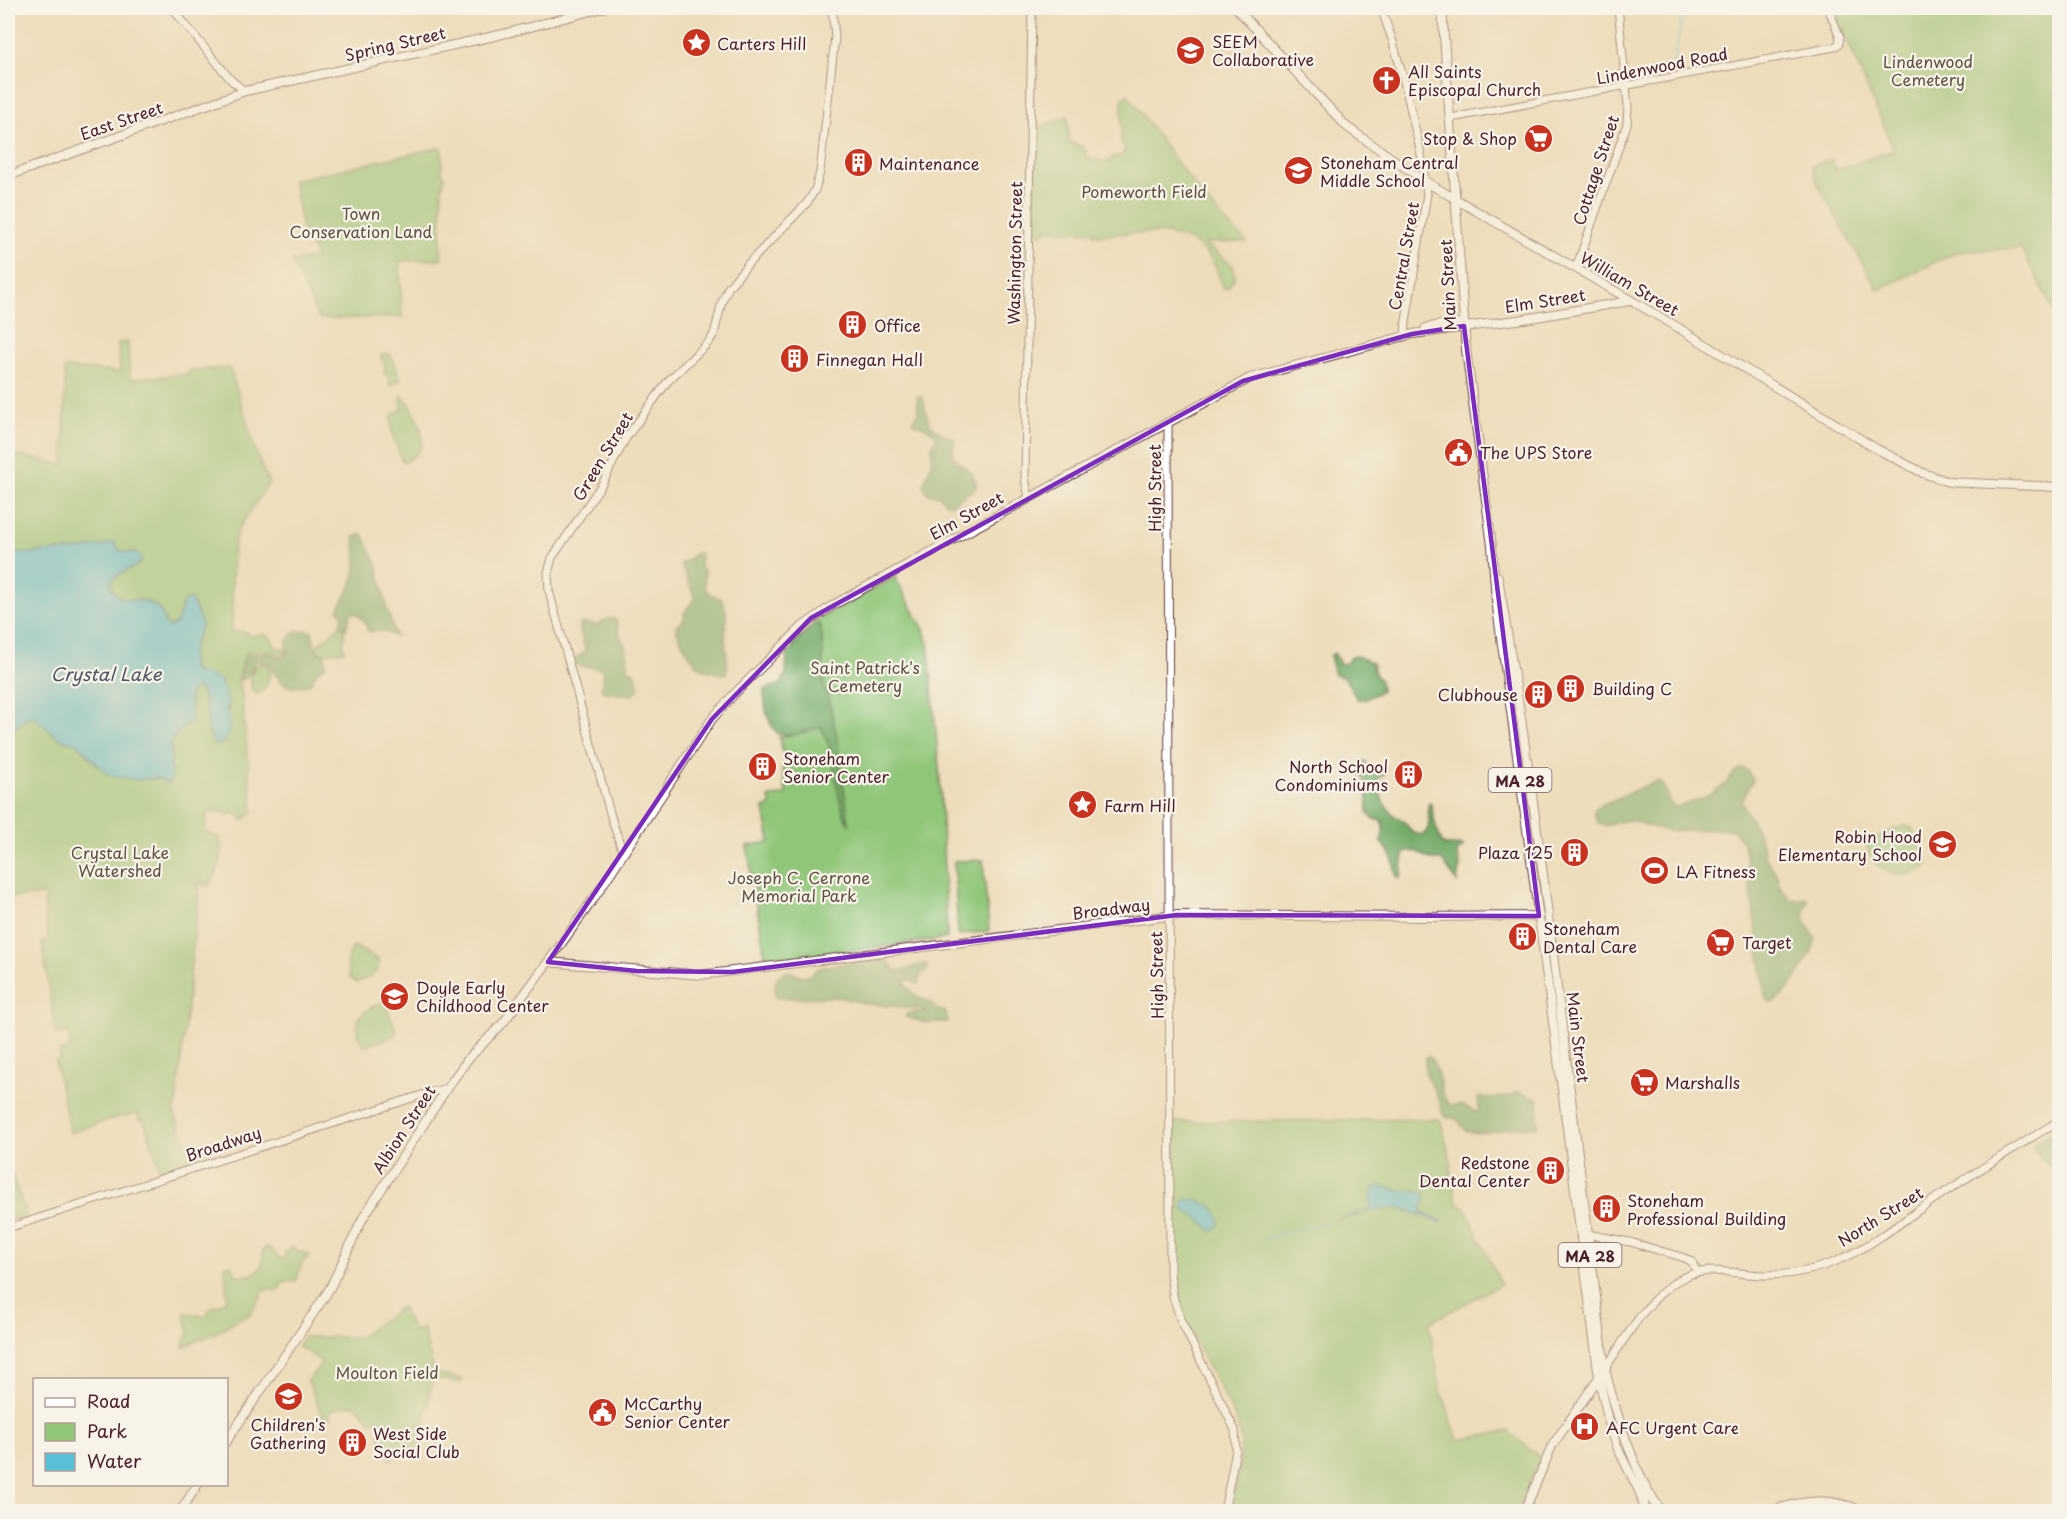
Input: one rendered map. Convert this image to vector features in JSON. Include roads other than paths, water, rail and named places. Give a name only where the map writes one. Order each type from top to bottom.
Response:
[{"type":"highway","points":[[1646,1496],[1648,1512]]},
{"type":"highway","points":[[1646,1496],[1660,1512]]},
{"type":"highway","points":[[1770,1512],[1786,1506],[1815,1501],[1842,1504],[1863,1512]]},
{"type":"highway","points":[[1792,1512],[1816,1508],[1844,1512]]},
{"type":"main road","name":"Spring Street","points":[[245,91],[499,35],[603,8]]},
{"type":"main road","name":"William Street","points":[[1236,8],[1347,127],[1429,184],[1576,268],[1857,437],[1929,476],[1941,480],[1964,484],[2060,487]]},
{"type":"main road","name":"Main Street","points":[[1442,8],[1464,326],[1493,559],[1499,580],[1513,730],[1599,1378],[1610,1427],[1622,1457],[1646,1496]]},
{"type":"main road","name":"East Street","points":[[8,176],[245,91]]},
{"type":"main road","points":[[1429,184],[1448,185],[1455,177]]},
{"type":"main road","points":[[1459,230],[1466,216],[1478,212]]},
{"type":"main road","name":"Elm Street","points":[[625,850],[712,719],[803,626],[833,605],[1250,378],[1408,335],[1630,301]]},
{"type":"main road","name":"Main Street","points":[[1507,656],[1523,735],[1559,999],[1605,1369],[1619,1423],[1646,1496]]},
{"type":"main road","points":[[1513,730],[1517,735],[1523,735]]},
{"type":"main road","name":"Albion Street","points":[[228,1440],[326,1295],[363,1218],[447,1088],[468,1059],[503,1023],[625,850]]},
{"type":"main road","name":"Broadway","points":[[548,962],[690,974],[732,972],[1169,916],[1539,916]]},
{"type":"main road","name":"North Street","points":[[1524,1512],[1552,1446],[1605,1369]]},
{"type":"main road","points":[[180,1512],[197,1486]]},
{"type":"street","points":[[172,8],[231,80],[245,91]]},
{"type":"street","name":"Green Street","points":[[625,850],[612,820],[549,591],[547,579],[549,567],[560,546],[602,484],[636,423],[668,381],[709,342],[714,334],[722,302],[733,282],[804,207],[813,192],[820,172],[835,37],[832,8]]},
{"type":"street","name":"Washington Street","points":[[1029,498],[1025,478],[1032,8]]},
{"type":"street","name":"Central Street","points":[[1381,8],[1399,62],[1429,184],[1406,321],[1408,335]]},
{"type":"street","name":"Cottage Street","points":[[1576,268],[1626,128],[1628,114],[1618,8]]},
{"type":"street","name":"Lindenwood Road","points":[[1451,118],[1836,47],[1840,43],[1840,38],[1828,8]]},
{"type":"street","points":[[231,80],[234,95]]},
{"type":"street","name":"High Street","points":[[1168,422],[1170,1276],[1173,1296],[1181,1321],[1235,1430],[1236,1450],[1224,1512]]},
{"type":"street","name":"Broadway","points":[[8,1228],[447,1088]]},
{"type":"street","name":"North Street","points":[[1605,1369],[1645,1312],[1666,1289],[1679,1280],[1697,1272],[1714,1270],[1749,1275],[1777,1275],[1805,1271],[1833,1263],[1864,1246],[1973,1173],[2060,1120]]},
{"type":"street","points":[[1587,1234],[1630,1242],[1685,1258],[1693,1264],[1697,1272]]},
{"type":"street","points":[[1601,1340],[1608,1350],[1616,1350],[1620,1347]]},
{"type":"water","name":"Crystal Lake","points":[[115,542],[120,551],[137,553],[142,560],[116,577],[110,586],[120,597],[140,600],[154,606],[162,614],[166,626],[170,627],[177,623],[184,601],[191,599],[202,625],[191,654],[194,672],[221,681],[229,704],[227,705],[228,736],[222,743],[215,745],[209,731],[203,694],[198,687],[191,691],[190,720],[171,743],[171,782],[169,783],[156,778],[137,780],[111,776],[77,743],[60,739],[32,716],[19,724],[12,732],[8,757],[8,554],[75,550]]},
{"type":"water","points":[[1380,1186],[1404,1191],[1415,1190],[1426,1194],[1421,1212],[1442,1223],[1399,1207],[1337,1220],[1370,1209],[1371,1193]]},
{"type":"water","points":[[1186,1199],[1198,1200],[1215,1208],[1220,1223],[1216,1230],[1212,1231],[1194,1215],[1183,1210],[1183,1202]]},
{"type":"waterway","points":[[1672,69],[1684,8]]},
{"type":"waterway","points":[[1266,1239],[1332,1221]]},
{"type":"place","name":"Carters Hill","points":[[696,43]]},
{"type":"place","name":"SEEM Collaborative","points":[[1191,50]]},
{"type":"place","name":"All Saints Episcopal Church","points":[[1387,80]]},
{"type":"place","name":"Stop & Shop","points":[[1538,138]]},
{"type":"place","name":"Maintenance","points":[[858,163]]},
{"type":"place","name":"Stoneham Central Middle School","points":[[1299,171]]},
{"type":"place","name":"Office","points":[[853,325]]},
{"type":"place","name":"Finnegan Hall","points":[[795,359]]},
{"type":"place","name":"The UPS Store","points":[[1459,452]]},
{"type":"place","name":"Building C","points":[[1571,688]]},
{"type":"place","name":"Clubhouse","points":[[1539,694]]},
{"type":"place","name":"Stoneham Senior Center","points":[[762,767]]},
{"type":"place","name":"North School Condominiums","points":[[1409,775]]},
{"type":"place","name":"Farm Hill","points":[[1083,805]]},
{"type":"place","name":"Robin Hood Elementary School","points":[[1943,845]]},
{"type":"place","name":"Plaza 125","points":[[1574,852]]},
{"type":"place","name":"LA Fitness","points":[[1655,871]]},
{"type":"place","name":"Stoneham Dental Care","points":[[1522,937]]},
{"type":"place","name":"Target","points":[[1721,942]]},
{"type":"place","name":"Doyle Early Childhood Center","points":[[395,996]]},
{"type":"place","name":"Marshalls","points":[[1644,1082]]},
{"type":"place","name":"Redstone Dental Center","points":[[1551,1171]]},
{"type":"place","name":"Stoneham Professional Building","points":[[1606,1209]]},
{"type":"place","name":"Children's Gathering","points":[[288,1396]]},
{"type":"place","name":"McCarthy Senior Center","points":[[603,1412]]},
{"type":"place","name":"AFC Urgent Care","points":[[1585,1427]]},
{"type":"place","name":"West Side Social Club","points":[[352,1442]]},
{"type":"park label","name":"Lindenwood Cemetery","points":[[1928,70]]},
{"type":"park label","name":"Pomeworth Field","points":[[1144,191]]},
{"type":"park label","name":"Town Conservation Land","points":[[361,222]]},
{"type":"park label","name":"Saint Patrick's Cemetery","points":[[865,676]]},
{"type":"park label","name":"Crystal Lake Watershed","points":[[120,861]]},
{"type":"park label","name":"Joseph C. Cerrone Memorial Park","points":[[799,886]]},
{"type":"park label","name":"Moulton Field","points":[[387,1372]]}]
